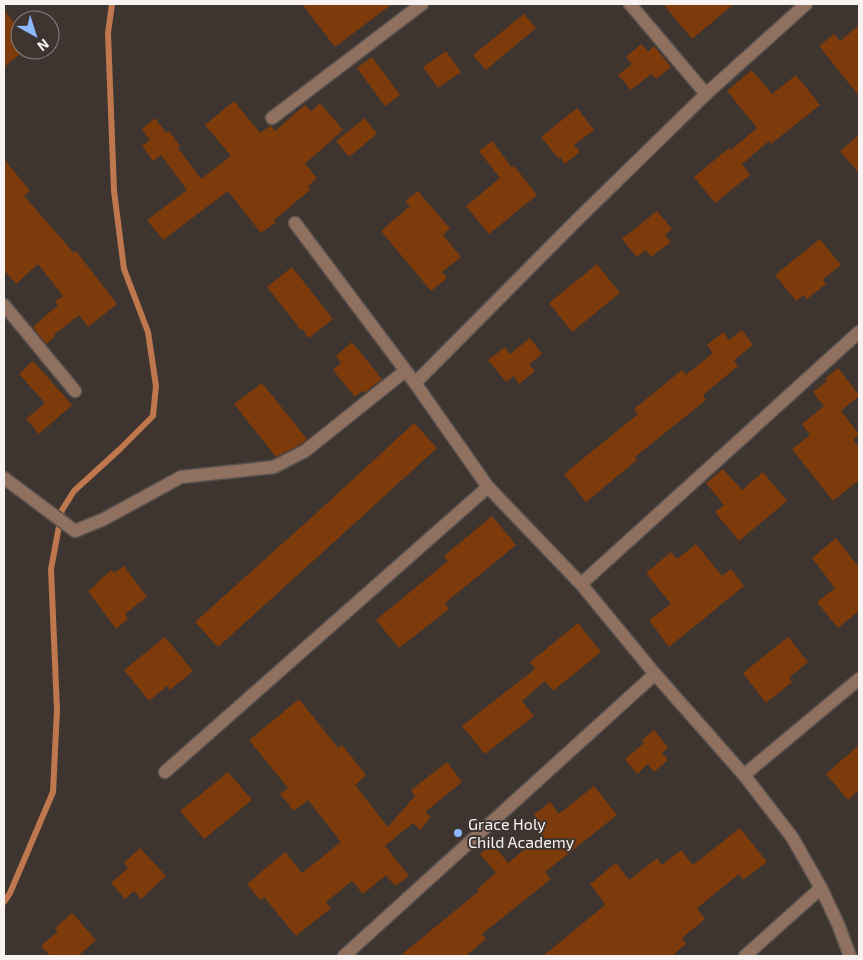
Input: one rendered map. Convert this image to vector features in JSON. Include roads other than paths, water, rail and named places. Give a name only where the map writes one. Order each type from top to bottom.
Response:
[{"type":"street","points":[[272,118],[422,4]]},
{"type":"street","points":[[630,4],[706,94]]},
{"type":"street","points":[[415,383],[579,218],[706,94],[806,4]]},
{"type":"street","points":[[295,223],[415,383],[488,487],[580,584],[655,674],[744,775],[792,837],[821,888],[838,924],[850,956]]},
{"type":"street","points":[[4,305],[75,391]]},
{"type":"street","points":[[580,584],[859,332]]},
{"type":"street","points":[[4,478],[75,531],[104,520],[181,477],[274,466],[304,451],[405,371]]},
{"type":"street","points":[[165,772],[488,487]]},
{"type":"street","points":[[344,956],[655,674]]},
{"type":"street","points":[[744,775],[859,679]]},
{"type":"street","points":[[745,956],[821,888]]},
{"type":"waterway","points":[[4,902],[10,893],[53,792],[57,710],[51,569],[62,510],[74,491],[153,416],[156,386],[148,332],[124,269],[114,191],[108,33],[112,4]]},
{"type":"place","name":"Grace Holy Child Academy","points":[[458,833]]}]
